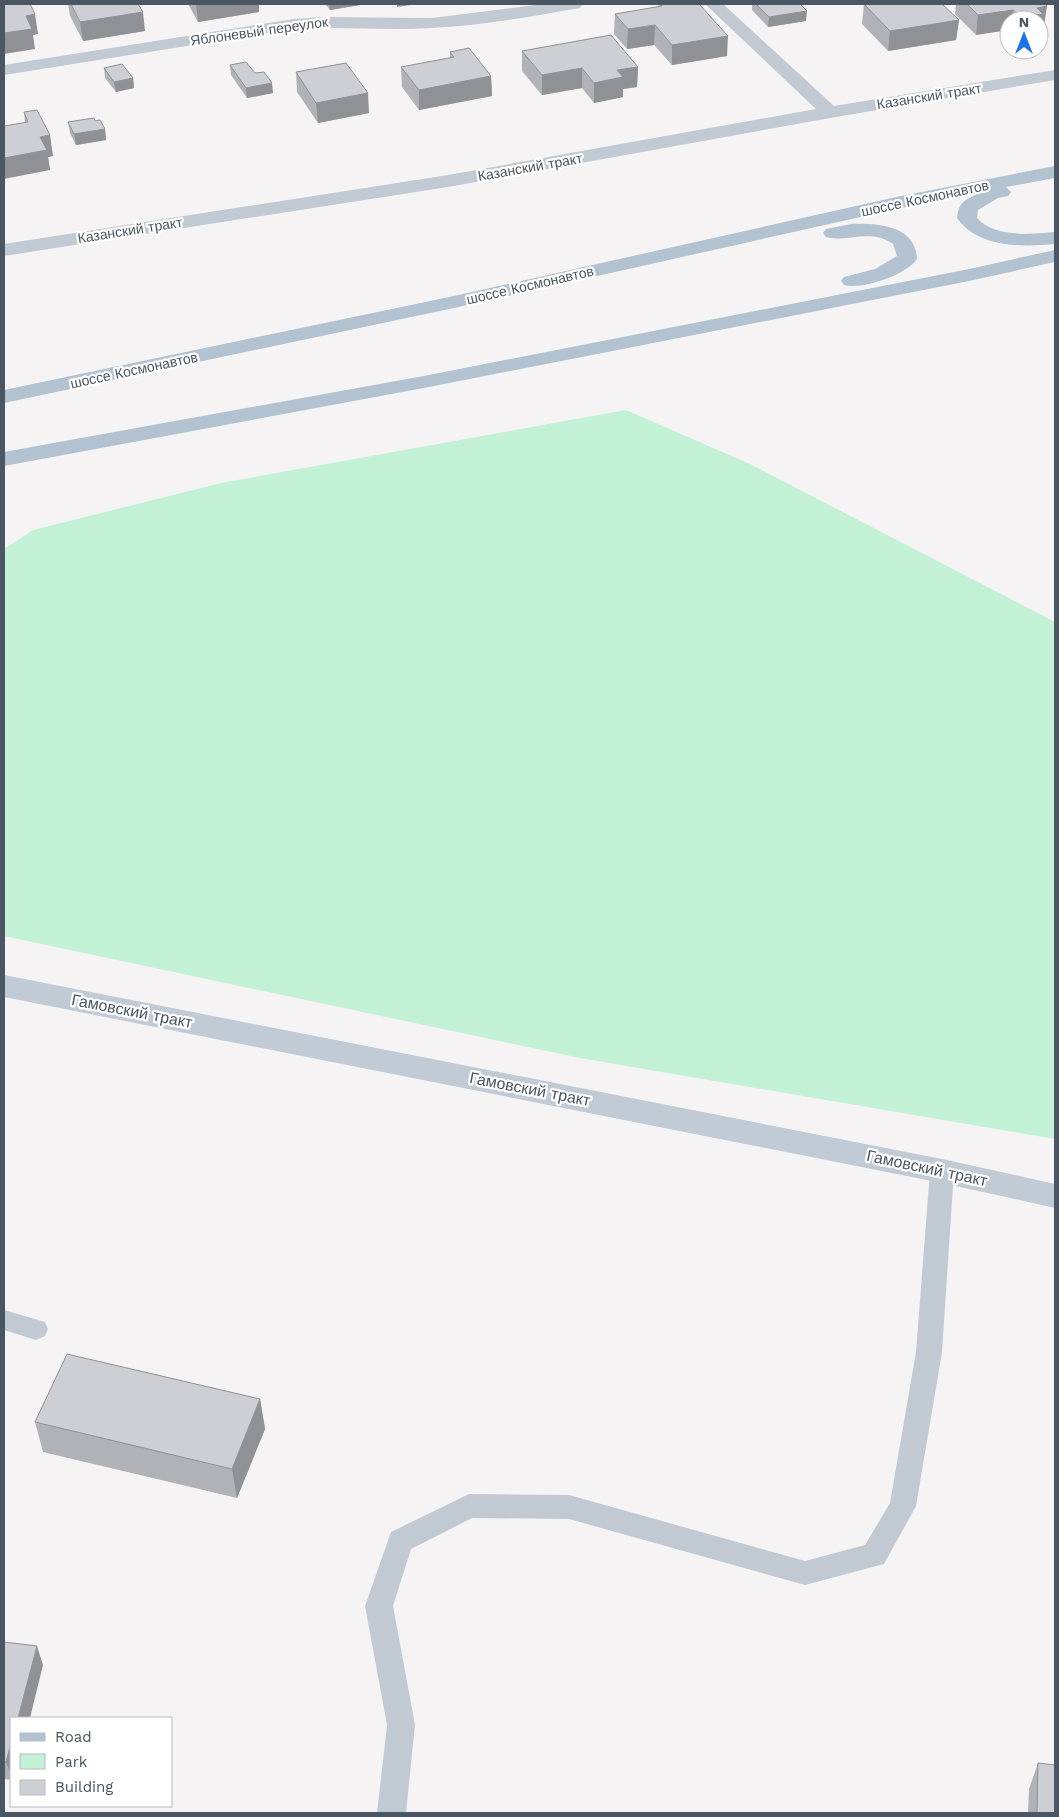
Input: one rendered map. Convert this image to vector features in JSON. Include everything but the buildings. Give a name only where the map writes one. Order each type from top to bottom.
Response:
[{"type":"main road","name":"шоссе Космонавтов","points":[[4,397],[454,302],[901,202],[1055,172]]},
{"type":"main road","points":[[1055,177],[992,194],[968,207],[967,218],[977,229],[1000,236],[1042,240],[1055,238]]},
{"type":"main road","points":[[454,302],[507,299],[852,229],[876,229],[896,237],[905,247],[907,259],[882,274],[644,328],[554,356]]},
{"type":"main road","points":[[4,459],[554,356],[969,275],[1055,256]]},
{"type":"street","name":"Яблоневый переулок","points":[[4,70],[294,24],[329,21],[411,24],[444,22],[574,4]]},
{"type":"street","points":[[713,4],[830,112]]},
{"type":"street","name":"Казанский тракт","points":[[4,250],[448,181],[830,112],[1055,75]]},
{"type":"street","name":"Гамовский тракт","points":[[4,986],[942,1171],[1055,1196]]},
{"type":"lane","points":[[391,1813],[401,1725],[379,1606],[400,1541],[469,1506],[569,1507],[806,1573],[874,1555],[903,1506],[929,1352],[942,1171]]},
{"type":"lane","points":[[4,1320],[36,1330]]},
{"type":"green space","points":[[626,410],[750,464],[1055,622],[1055,1139],[580,1058],[4,936],[4,549],[33,530],[221,483]]}]
